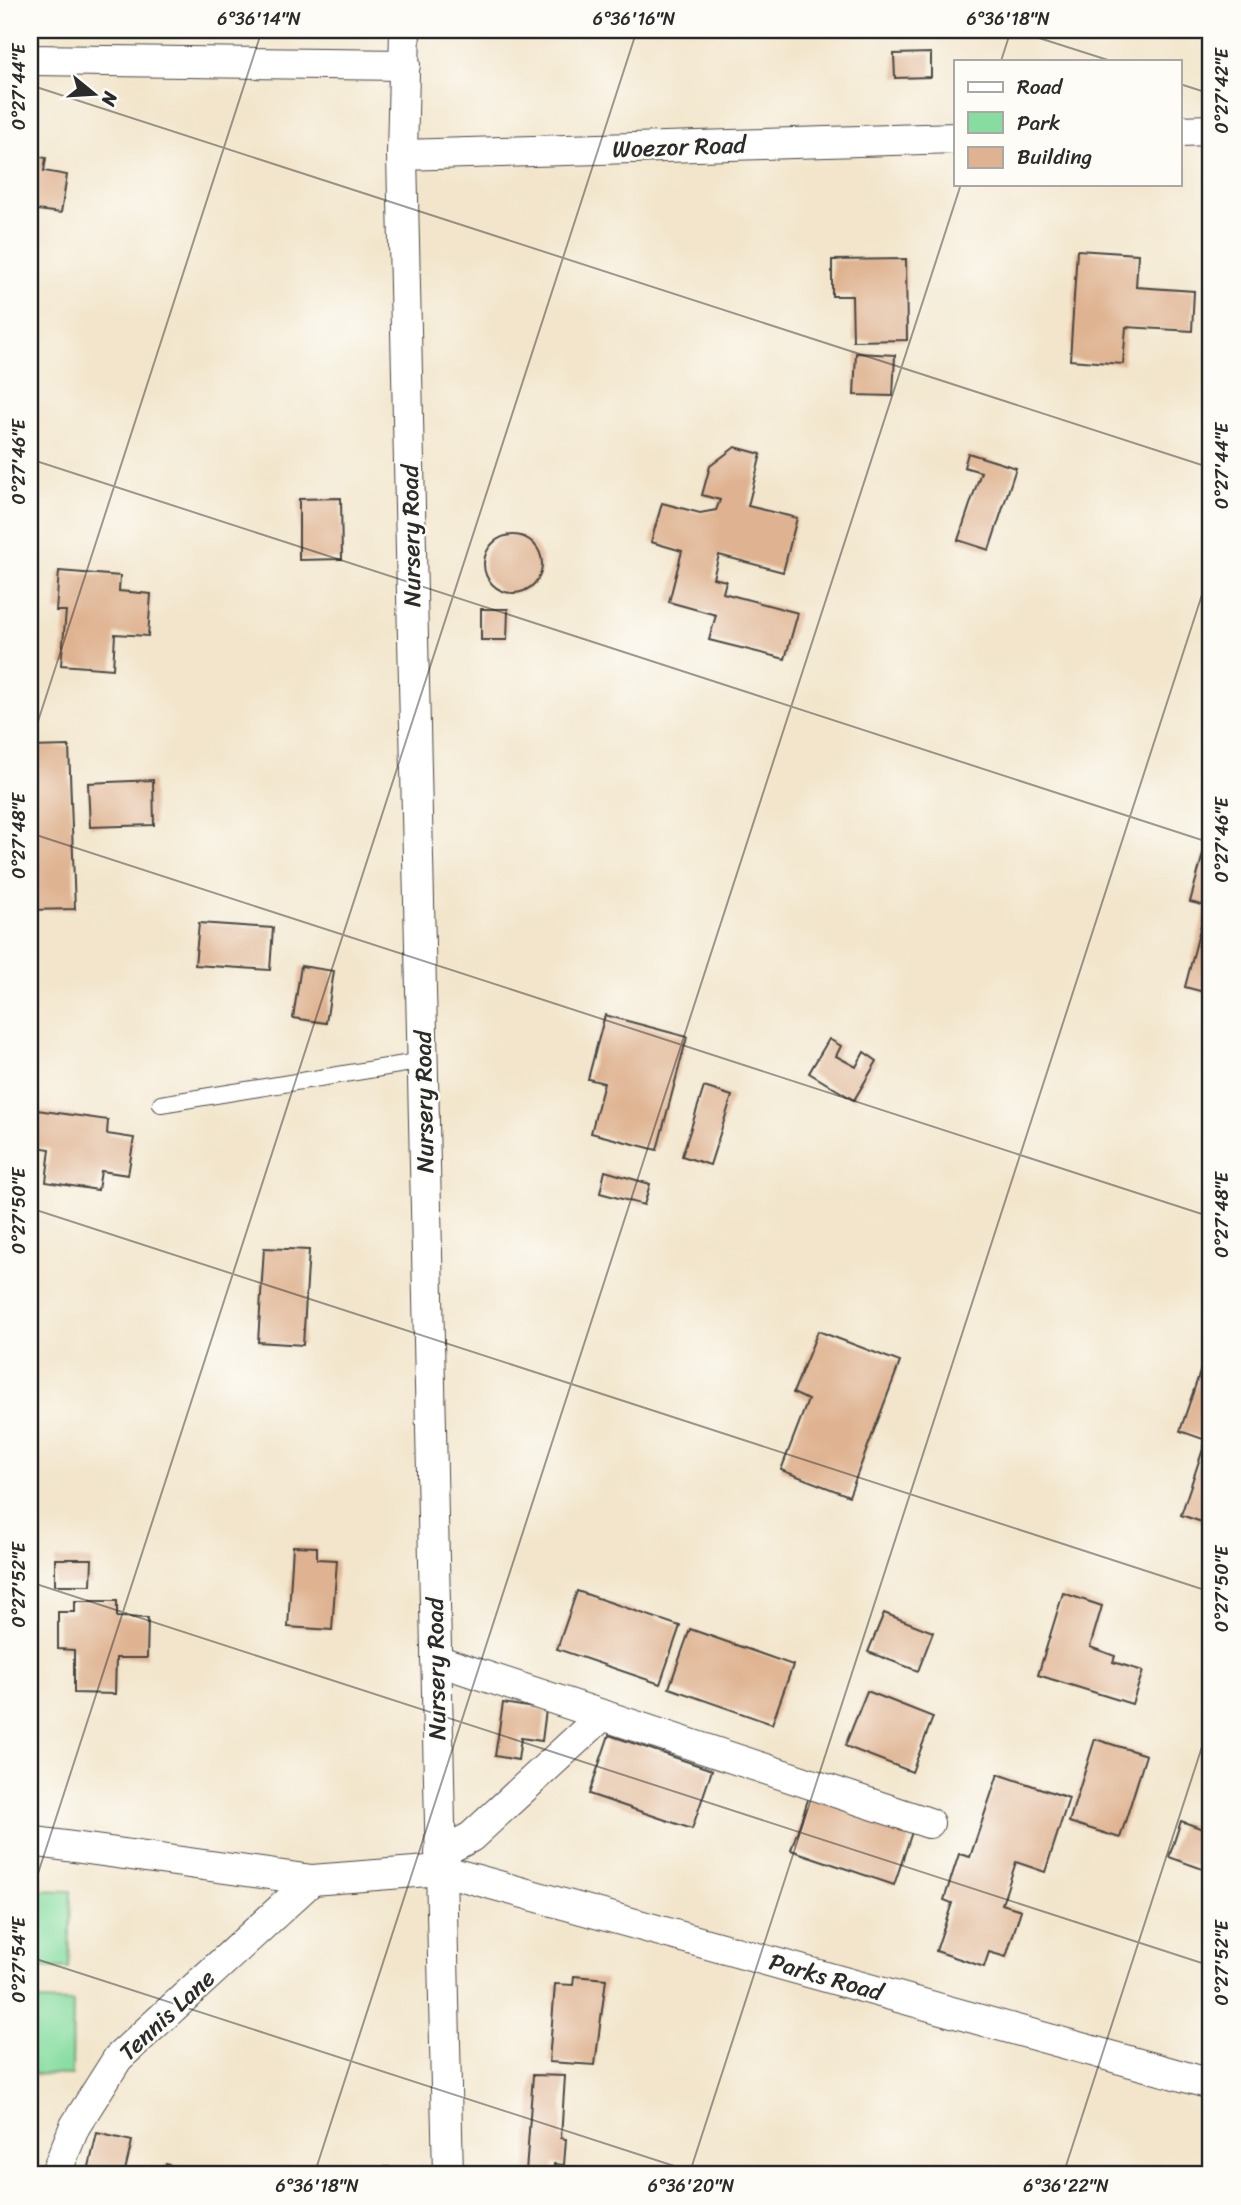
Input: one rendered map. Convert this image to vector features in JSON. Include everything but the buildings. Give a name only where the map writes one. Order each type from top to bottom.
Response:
[{"type":"street","name":"Nursery Road","points":[[405,30],[402,155],[448,2175]]},
{"type":"street","points":[[30,60],[405,65]]},
{"type":"street","points":[[1182,131],[1211,130]]},
{"type":"street","name":"Woezor Road","points":[[402,155],[954,138]]},
{"type":"street","points":[[436,1660],[929,1823]]},
{"type":"street","points":[[30,1841],[312,1880],[441,1862],[603,1715]]},
{"type":"street","name":"Parks Road","points":[[441,1862],[1211,2084]]},
{"type":"street","name":"Tennis Lane","points":[[55,2175],[75,2126],[118,2058],[312,1880]]},
{"type":"lane","points":[[161,1104],[423,1061]]},
{"type":"green space","points":[[30,1890],[71,1891],[69,1968],[30,1967]]},
{"type":"green space","points":[[30,2001],[73,2002],[72,2075],[30,2074]]}]
